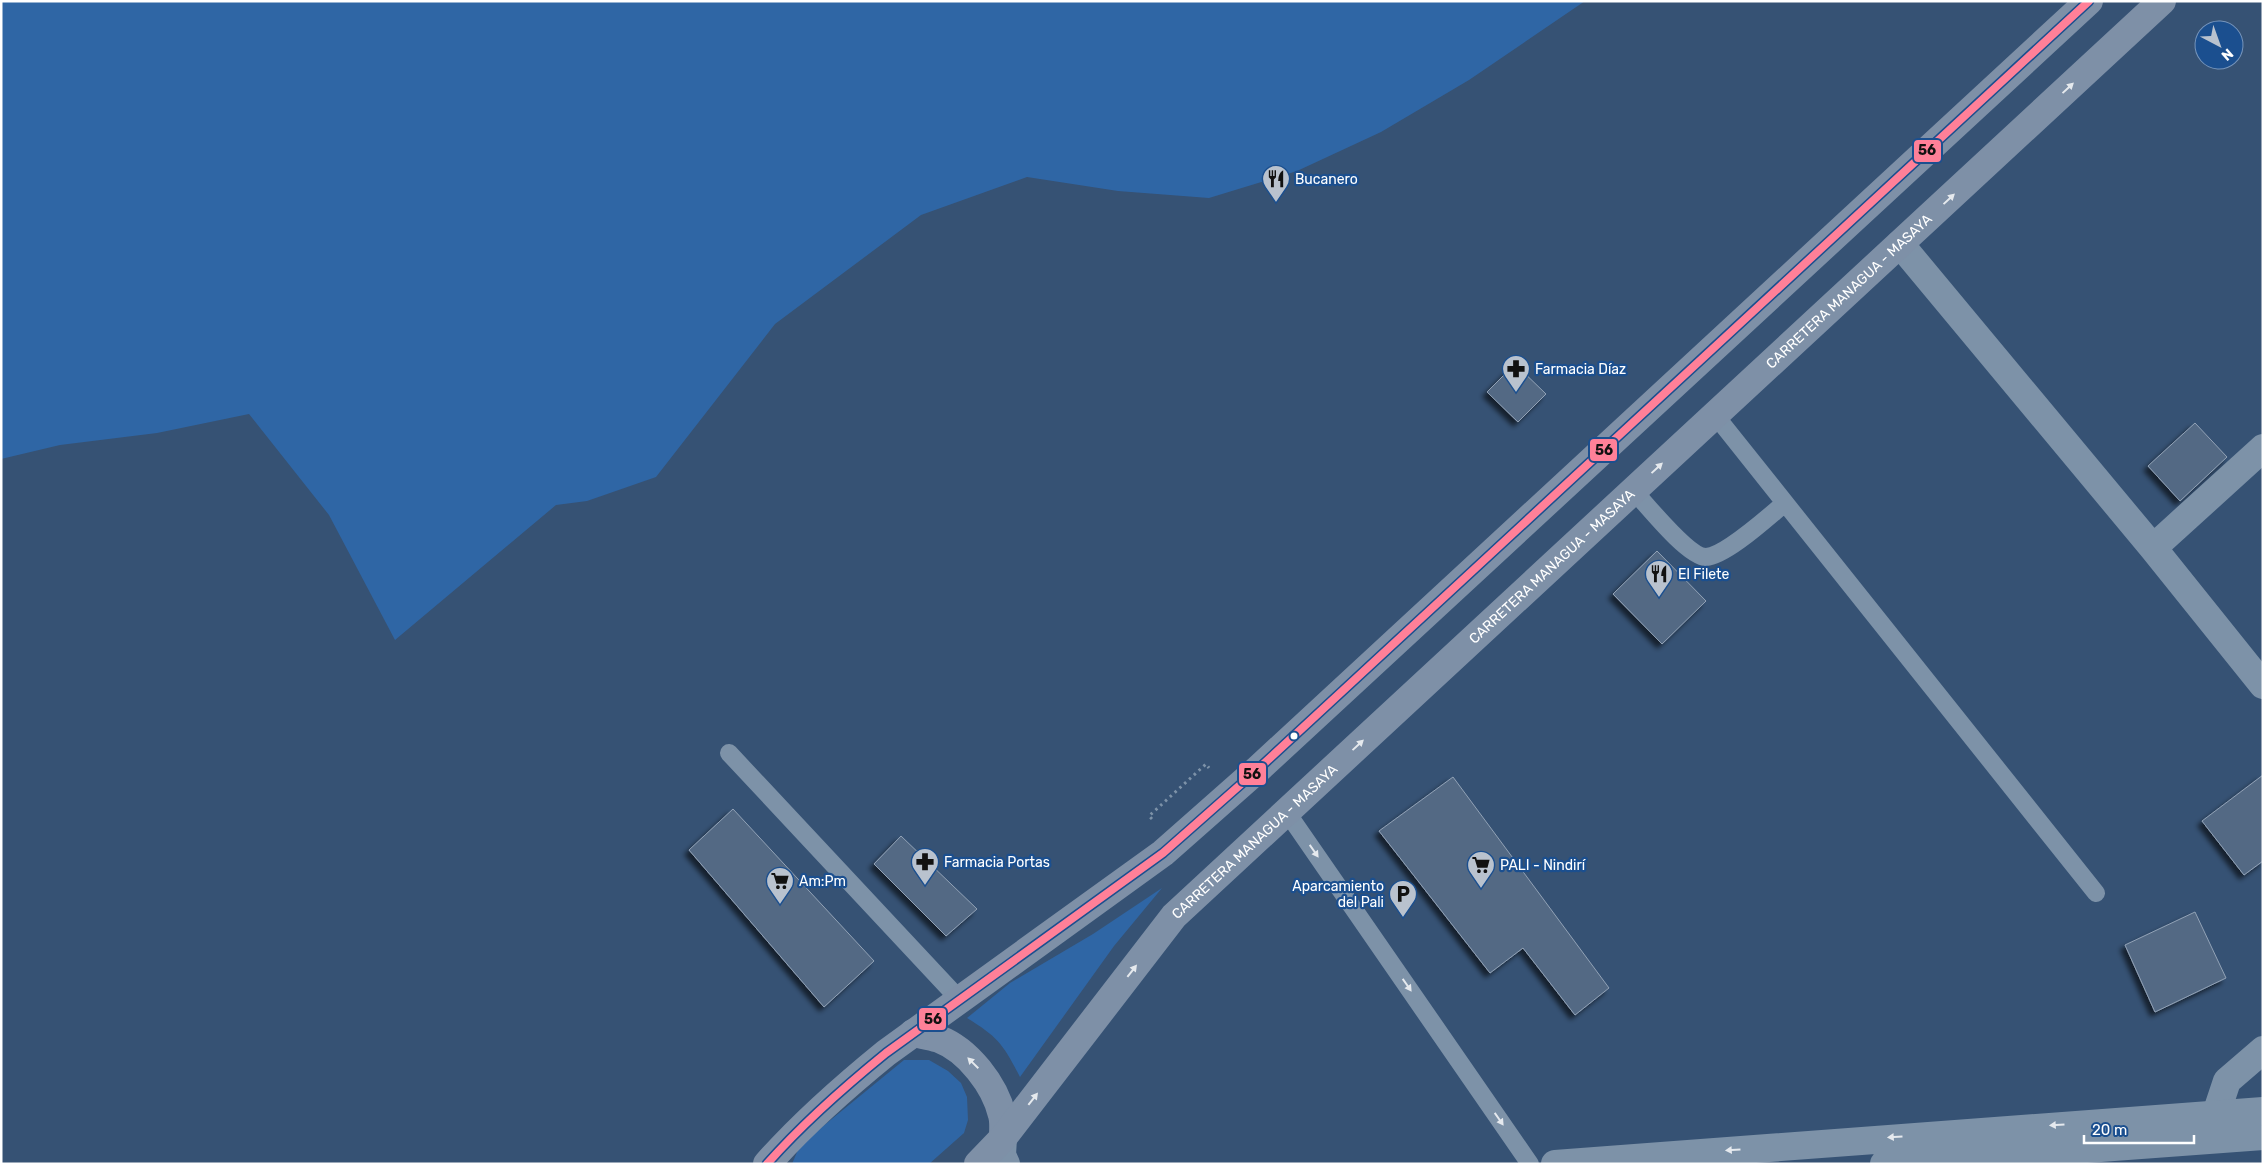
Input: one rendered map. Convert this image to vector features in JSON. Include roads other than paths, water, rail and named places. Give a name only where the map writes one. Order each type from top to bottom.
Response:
[{"type":"highway","points":[[766,1164],[791,1137],[845,1086],[959,999],[1163,853],[1257,770],[2090,1]]},
{"type":"highway","name":"CARRETERA MANAGUA - MASAYA","points":[[978,1164],[1004,1151],[1174,916],[2162,1]]},
{"type":"highway","points":[[913,1033],[939,1038],[959,1049],[979,1069],[996,1098],[1002,1115],[1004,1151]]},
{"type":"street","points":[[1900,244],[2153,548],[2263,684]]},
{"type":"street","points":[[2153,548],[2263,448]]},
{"type":"street","points":[[2218,1127],[2227,1081],[2263,1050]]},
{"type":"street","points":[[1884,1164],[1950,1161],[2218,1127],[2263,1111]]},
{"type":"street","points":[[1555,1164],[1939,1134],[2218,1127],[2263,1136]]},
{"type":"street","points":[[1939,1134],[1950,1161]]},
{"type":"lane","points":[[1715,415],[2096,893]]},
{"type":"lane","points":[[1633,490],[1691,552],[1706,557],[1726,550],[1785,503]]},
{"type":"lane","points":[[729,754],[959,999]]},
{"type":"lane","points":[[1286,811],[1530,1164]]},
{"type":"place","name":"Bucanero","points":[[1276,203]]},
{"type":"place","name":"Farmacia Díaz","points":[[1516,393]]},
{"type":"place","name":"El Filete","points":[[1659,598]]},
{"type":"place","name":"Farmacia Portas","points":[[925,886]]},
{"type":"place","name":"PALI - Nindirí","points":[[1481,889]]},
{"type":"place","name":"Am:Pm","points":[[780,905]]},
{"type":"place","name":"Aparcamiento del Pali","points":[[1403,918]]}]
